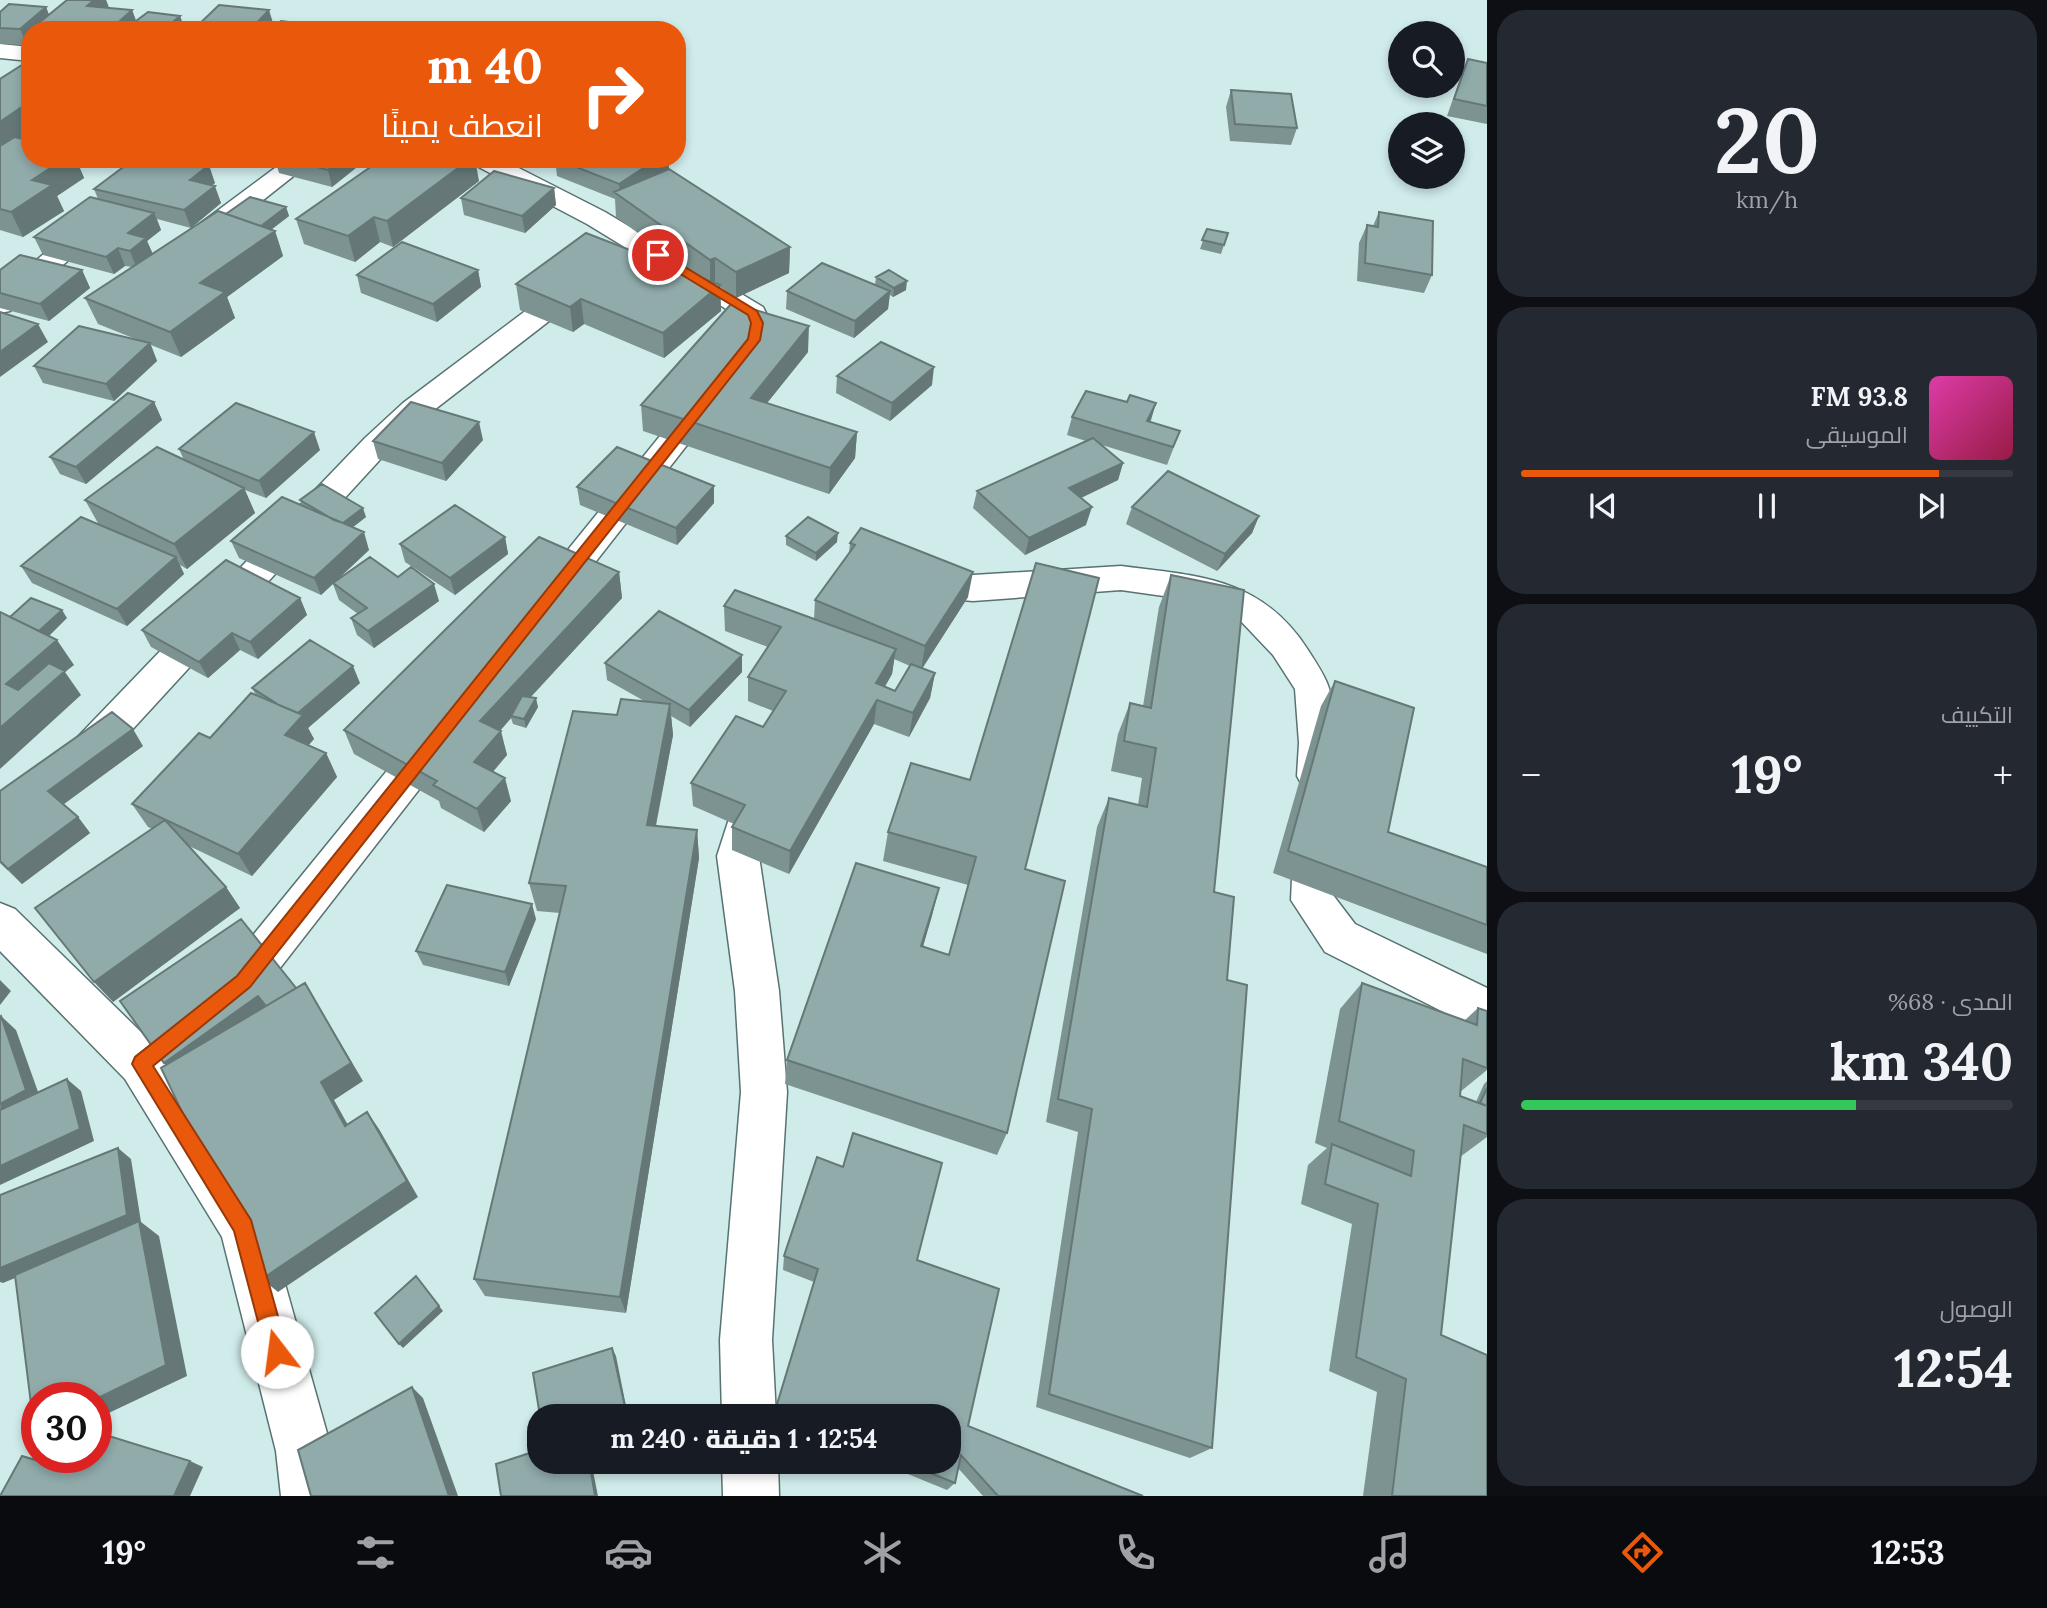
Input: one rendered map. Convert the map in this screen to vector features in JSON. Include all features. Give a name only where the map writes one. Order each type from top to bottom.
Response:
[{"type":"street","points":[[2,40],[21,50]]},
{"type":"street","points":[[0,305],[139,186],[167,168]]},
{"type":"street","points":[[185,248],[291,168]]},
{"type":"street","points":[[499,168],[635,241],[753,313],[757,323],[754,340],[529,622]]},
{"type":"street","points":[[66,775],[376,444],[414,410],[635,241]]},
{"type":"street","points":[[882,606],[899,592],[927,584],[973,588],[1121,578],[1203,589],[1248,607],[1286,645],[1313,688],[1318,743],[1312,900],[1340,939],[1464,998],[1487,1013]]},
{"type":"street","points":[[141,1064],[243,981],[451,720]]},
{"type":"street","points":[[748,1404],[746,1340],[764,1092],[757,991],[738,856],[765,768]]},
{"type":"street","points":[[0,922],[141,1064],[244,1227],[304,1451],[309,1496]]},
{"type":"street","points":[[750,1474],[751,1496]]},
{"type":"building","points":[[67,0],[94,0],[87,6],[132,10],[120,21],[41,21]]},
{"type":"building","points":[[9,4],[46,7],[29,21],[21,21],[20,29],[0,28],[0,12]]},
{"type":"building","points":[[219,5],[269,10],[259,21],[202,21]]},
{"type":"building","points":[[148,12],[180,16],[174,21],[136,21]]},
{"type":"building","points":[[1468,59],[1487,63],[1487,106],[1454,99],[1465,98],[1465,68]]},
{"type":"building","points":[[21,66],[21,107],[0,122],[0,79]]},
{"type":"building","points":[[1231,90],[1291,94],[1297,128],[1235,124]]},
{"type":"building","points":[[15,137],[21,139],[21,168],[50,168],[32,180],[52,185],[11,212],[0,209],[0,146]]},
{"type":"building","points":[[122,168],[205,168],[190,180],[215,186],[184,210],[94,189]]},
{"type":"building","points":[[369,168],[458,168],[387,221],[374,217],[348,236],[296,219]]},
{"type":"building","points":[[579,168],[643,168],[619,184]]},
{"type":"building","points":[[669,169],[790,247],[736,272],[715,258],[710,260],[614,192]]},
{"type":"building","points":[[494,171],[554,188],[522,216],[461,198]]},
{"type":"building","points":[[90,197],[154,213],[128,233],[146,238],[130,251],[118,248],[106,257],[34,237]]},
{"type":"building","points":[[250,197],[286,207],[261,226],[226,214]]},
{"type":"building","points":[[218,211],[275,231],[200,283],[225,292],[170,332],[85,298]]},
{"type":"building","points":[[1379,212],[1433,221],[1432,275],[1365,263],[1367,225],[1378,227]]},
{"type":"building","points":[[1207,229],[1228,233],[1224,245],[1202,240]]},
{"type":"building","points":[[586,233],[720,285],[663,333],[581,299],[570,307],[516,284]]},
{"type":"building","points":[[402,242],[478,270],[433,304],[357,275]]},
{"type":"building","points":[[20,255],[82,270],[40,304],[0,293],[0,270]]},
{"type":"building","points":[[822,263],[890,291],[855,321],[787,291]]},
{"type":"building","points":[[889,270],[907,281],[894,288],[876,277]]},
{"type":"building","points":[[732,303],[809,326],[751,398],[857,432],[830,468],[641,405]]},
{"type":"building","points":[[0,312],[38,324],[0,352]]},
{"type":"building","points":[[79,326],[150,343],[106,384],[34,366]]},
{"type":"building","points":[[881,342],[934,367],[892,403],[837,376]]},
{"type":"building","points":[[1086,391],[1127,402],[1130,395],[1156,403],[1147,421],[1180,431],[1173,447],[1072,417]]},
{"type":"building","points":[[128,393],[154,402],[76,467],[50,457]]},
{"type":"building","points":[[411,402],[479,422],[442,463],[373,441]]},
{"type":"building","points":[[236,403],[314,432],[259,481],[179,449]]},
{"type":"building","points":[[1093,438],[1123,463],[1069,488],[1092,507],[1029,538],[977,491]]},
{"type":"building","points":[[157,447],[244,488],[174,544],[85,500]]},
{"type":"building","points":[[617,447],[714,486],[676,528],[577,487]]},
{"type":"building","points":[[1168,471],[1259,516],[1225,554],[1132,507]]},
{"type":"building","points":[[322,484],[363,508],[343,523],[300,500]]},
{"type":"building","points":[[282,497],[364,532],[314,578],[231,541]]},
{"type":"building","points":[[455,505],[505,537],[450,578],[400,544]]},
{"type":"building","points":[[81,517],[176,557],[117,609],[21,566]]},
{"type":"building","points":[[808,517],[838,533],[816,553],[786,536]]},
{"type":"building","points":[[861,528],[973,572],[925,646],[815,600],[855,545],[850,543]]},
{"type":"building","points":[[539,537],[619,572],[480,721],[501,731],[474,762],[505,778],[477,809],[433,785],[437,781],[344,730]]},
{"type":"building","points":[[370,557],[398,577],[411,567],[434,584],[368,631],[351,618],[367,608],[333,583]]},
{"type":"building","points":[[226,560],[300,598],[250,642],[232,633],[199,662],[142,630]]},
{"type":"building","points":[[1036,563],[1099,578],[1025,869],[1065,881],[1007,1133],[787,1060],[856,863],[939,888],[921,946],[949,955],[976,857],[888,832],[911,763],[970,780]]},
{"type":"building","points":[[1171,575],[1244,590],[1214,892],[1234,897],[1227,980],[1247,985],[1212,1448],[1049,1394],[1092,1109],[1058,1099],[1109,798],[1147,807],[1156,748],[1124,741],[1130,703],[1151,708]]},
{"type":"building","points":[[735,590],[896,649],[876,683],[895,691],[911,664],[935,673],[913,713],[877,700],[790,851],[732,827],[745,805],[691,783],[736,716],[763,727],[786,691],[748,677],[781,627],[724,606]]},
{"type":"building","points":[[31,598],[62,610],[39,631],[10,617]]},
{"type":"building","points":[[659,611],[742,655],[689,710],[605,663]]},
{"type":"building","points":[[0,612],[57,640],[6,684],[18,690],[49,663],[65,671],[0,728]]},
{"type":"building","points":[[310,640],[353,666],[298,713],[252,688]]},
{"type":"building","points":[[1335,681],[1414,708],[1388,832],[1487,867],[1487,925],[1288,851]]},
{"type":"building","points":[[251,693],[303,715],[285,735],[326,753],[238,854],[132,804],[199,733],[210,738]]},
{"type":"building","points":[[522,696],[536,698],[524,719],[511,716]]},
{"type":"building","points":[[621,699],[670,704],[647,825],[697,830],[620,1297],[474,1279],[566,886],[529,883],[573,711],[617,715]]},
{"type":"building","points":[[112,712],[133,729],[48,791],[78,817],[8,869],[0,861],[0,791]]},
{"type":"building","points":[[165,820],[226,887],[94,982],[35,908]]},
{"type":"building","points":[[447,885],[532,904],[505,972],[416,951]]},
{"type":"building","points":[[241,919],[296,988],[266,1006],[258,996],[164,1063],[120,1001]]},
{"type":"building","points":[[305,983],[351,1063],[321,1082],[345,1126],[367,1112],[407,1181],[262,1279],[161,1068]]},
{"type":"building","points":[[1362,983],[1477,1025],[1478,1008],[1487,1011],[1487,1068],[1463,1059],[1460,1096],[1487,1106],[1487,1134],[1464,1125],[1441,1335],[1487,1355],[1487,1496],[1392,1496],[1406,1379],[1356,1357],[1378,1204],[1325,1184],[1332,1144],[1411,1176],[1414,1151],[1339,1121]]},
{"type":"building","points":[[0,1017],[26,1090],[0,1104]]},
{"type":"building","points":[[67,1079],[80,1129],[0,1166],[0,1110]]},
{"type":"building","points":[[1487,1088],[1487,1106],[1480,1103]]},
{"type":"building","points":[[853,1133],[942,1163],[917,1260],[999,1289],[968,1426],[1143,1496],[998,1496],[961,1455],[961,1404],[777,1404],[818,1269],[784,1256],[817,1157],[843,1167]]},
{"type":"building","points":[[118,1148],[127,1215],[0,1268],[0,1195]]},
{"type":"building","points":[[139,1221],[166,1365],[112,1391],[112,1382],[28,1382],[15,1275]]},
{"type":"building","points":[[416,1276],[439,1306],[399,1344],[375,1313]]},
{"type":"building","points":[[612,1348],[624,1404],[538,1404],[533,1373]]},
{"type":"building","points":[[412,1387],[449,1496],[311,1496],[298,1450]]},
{"type":"building","points":[[112,1437],[190,1461],[174,1496],[0,1496],[21,1458],[21,1473],[112,1473]]},
{"type":"building","points":[[527,1454],[527,1474],[591,1474],[595,1496],[501,1496],[496,1464]]},
{"type":"building","points":[[933,1474],[957,1474],[955,1483]]},
{"type":"route","points":[[277,1352],[244,1227],[141,1064],[243,981],[754,340],[757,323],[753,313],[658,255]]}]
